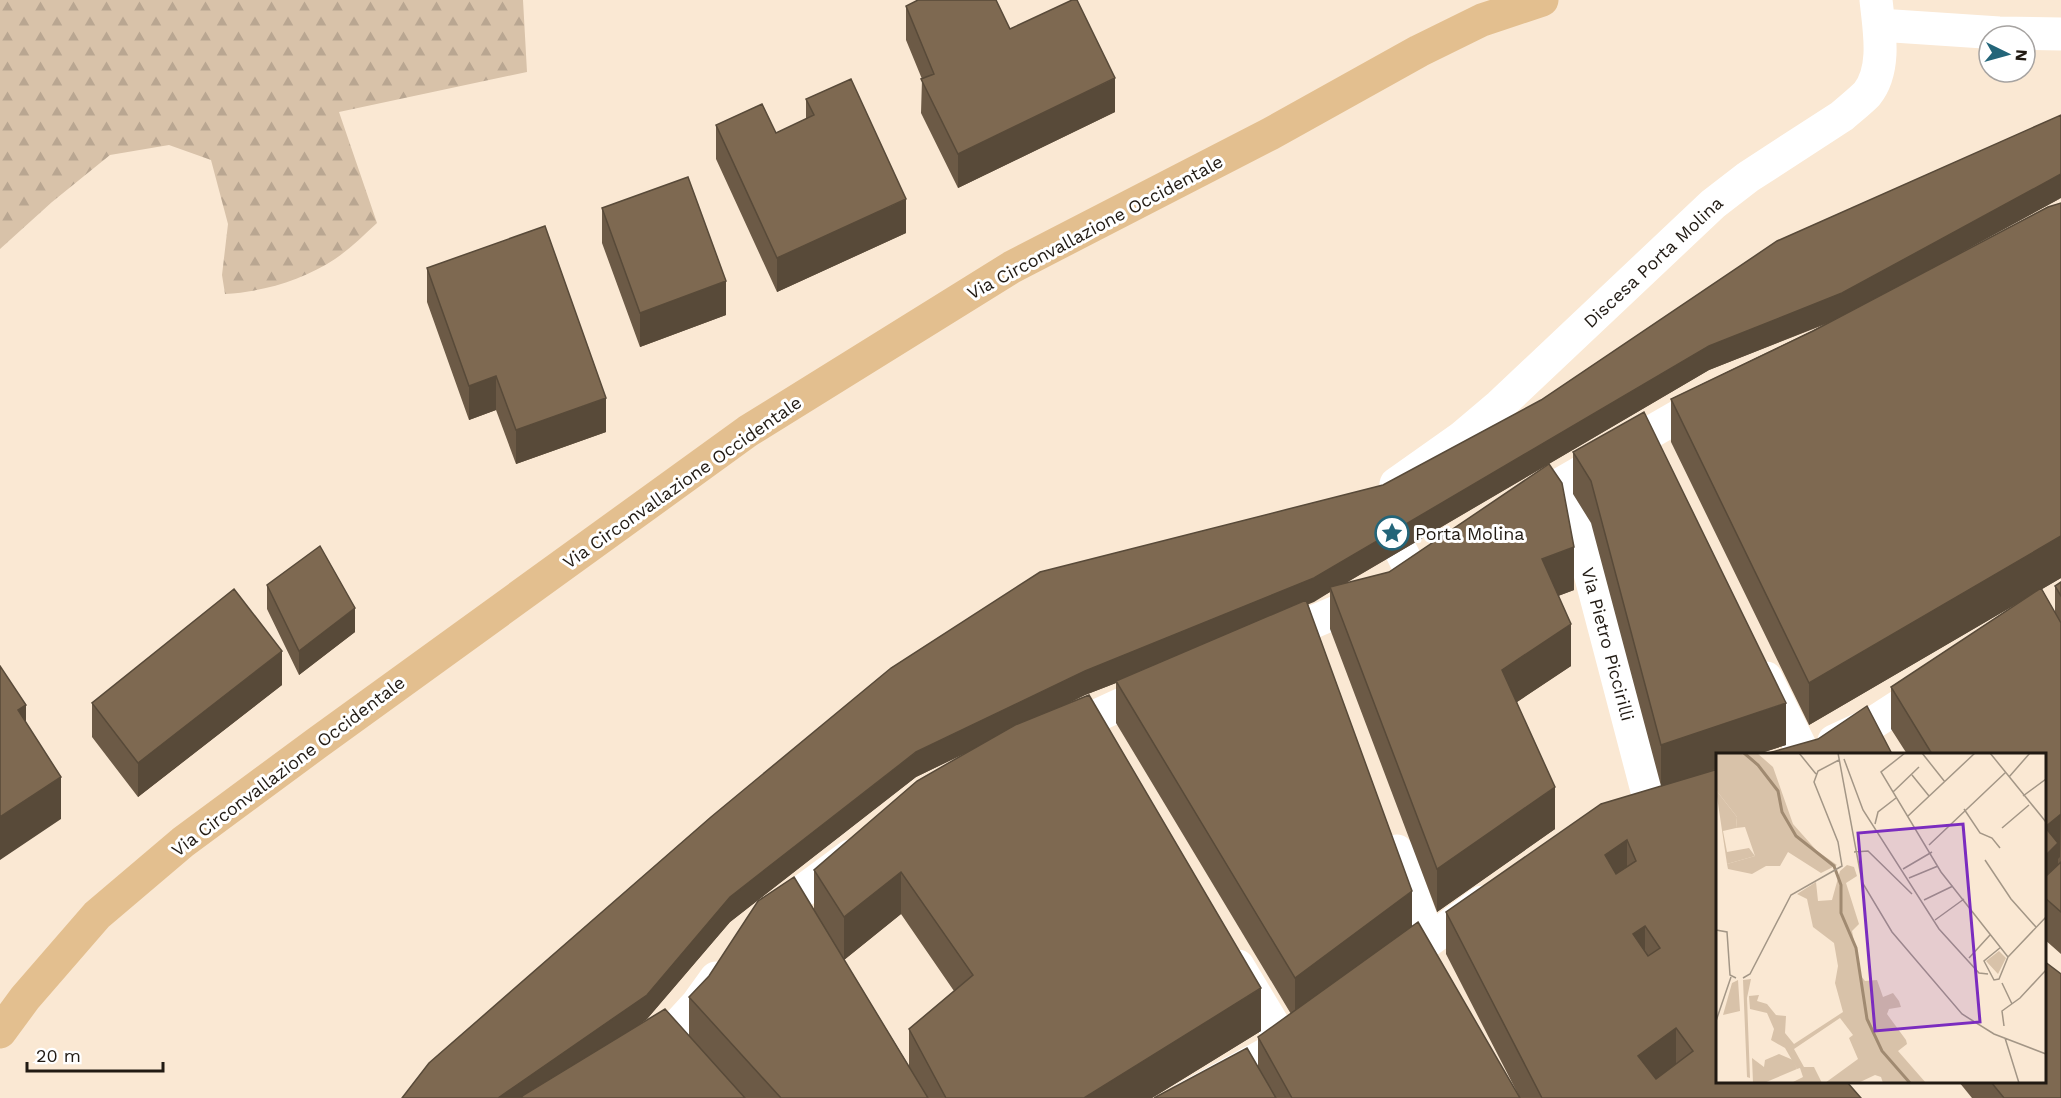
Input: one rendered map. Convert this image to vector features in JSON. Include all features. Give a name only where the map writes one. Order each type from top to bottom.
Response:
[{"type":"main road","name":"Via Circonvallazione Occidentale","points":[[0,1032],[25,998],[97,915],[183,842],[747,431],[1012,267],[1270,134],[1419,51],[1482,20],[1542,0]]},
{"type":"street","points":[[1877,13],[1999,33],[2061,34]]},
{"type":"street","name":"Discesa Porta Molina","points":[[1383,509],[1384,496],[1393,486],[1461,438],[1500,405],[1713,204],[1748,177],[1856,105],[1868,92],[1876,76],[1880,57],[1877,13]]},
{"type":"street","points":[[1502,518],[1554,487],[1653,445],[1713,396],[1734,387]]},
{"type":"street","points":[[1500,405],[1511,413],[1527,410],[1557,392]]},
{"type":"street","name":"Via Pietro Piccirilli","points":[[1554,487],[1576,524],[1651,806]]},
{"type":"street","points":[[1250,649],[1317,634],[1378,594],[1407,563],[1443,556]]},
{"type":"street","points":[[1752,648],[1804,753]]},
{"type":"street","points":[[1809,753],[1880,735],[1959,668]]},
{"type":"street","points":[[1034,743],[1100,727],[1187,674]]},
{"type":"street","points":[[1619,816],[1684,798]]},
{"type":"street","points":[[1385,820],[1438,977]]},
{"type":"street","points":[[565,1098],[667,1037],[698,1003],[751,930],[871,841]]},
{"type":"street","points":[[1372,981],[1504,886]]},
{"type":"street","points":[[1221,937],[1285,1044]]},
{"type":"street","points":[[1186,1098],[1285,1044],[1324,1016]]},
{"type":"street","points":[[667,1037],[690,1063]]},
{"type":"green space","points":[[0,0],[523,0],[527,72],[339,112],[377,223],[341,255],[310,273],[268,288],[225,294],[222,275],[228,224],[211,160],[169,145],[110,155],[52,202],[0,249]]},
{"type":"building","points":[[918,0],[996,0],[1010,29],[1072,0],[1077,0],[1115,78],[958,154],[921,79],[934,74],[906,6]]},
{"type":"building","points":[[851,79],[906,199],[777,258],[716,125],[762,104],[776,133],[814,115],[806,99]]},
{"type":"building","points":[[2061,115],[2061,174],[1842,293],[1709,346],[1314,578],[1085,671],[916,752],[730,897],[647,995],[498,1098],[402,1098],[429,1063],[711,817],[891,668],[1040,572],[1383,485],[1541,400],[1777,241]]},
{"type":"building","points":[[688,177],[726,281],[640,313],[602,208]]},
{"type":"building","points":[[2061,203],[2061,536],[1809,683],[1671,399],[1813,331],[2048,207]]},
{"type":"building","points":[[545,226],[606,398],[516,430],[496,376],[469,386],[427,268]]},
{"type":"building","points":[[1644,412],[1786,703],[1661,745],[1591,481],[1573,452]]},
{"type":"building","points":[[1549,464],[1562,483],[1574,547],[1542,559],[1571,624],[1502,670],[1555,787],[1437,869],[1330,587],[1389,572]]},
{"type":"building","points":[[320,546],[355,608],[299,651],[267,585]]},
{"type":"building","points":[[2061,582],[2061,596],[2055,586]]},
{"type":"building","points":[[2041,588],[2061,623],[2061,814],[2046,826],[2046,753],[1931,753],[1891,687]]},
{"type":"building","points":[[234,589],[282,651],[138,763],[92,703]]},
{"type":"building","points":[[1306,600],[1412,891],[1295,978],[1116,681]]},
{"type":"building","points":[[0,666],[26,705],[18,710],[61,777],[0,817]]},
{"type":"building","points":[[1089,695],[1261,988],[1084,1098],[946,1098],[909,1029],[973,975],[901,872],[844,917],[814,870],[917,781],[1015,725]]},
{"type":"building","points":[[1867,706],[1891,753],[1769,753],[1818,739]]},
{"type":"building","points":[[1716,770],[1716,1083],[1848,1083],[1861,1098],[1542,1098],[1446,912],[1601,804]],"holes":[[[1627,840],[1636,861],[1616,874],[1605,855]],[[1645,926],[1660,948],[1648,956],[1633,934]],[[1676,1028],[1693,1051],[1656,1079],[1638,1056]]]},
{"type":"building","points":[[2046,828],[2058,843],[2046,855]]},
{"type":"building","points":[[2061,862],[2061,912],[2046,899],[2046,876]]},
{"type":"building","points":[[794,877],[928,1098],[781,1098],[689,997],[709,976],[758,901]]},
{"type":"building","points":[[1418,922],[1520,1098],[1292,1098],[1258,1037]]},
{"type":"building","points":[[2046,963],[2061,974],[2061,1098],[2004,1098],[1992,1083],[2046,1083]]},
{"type":"building","points":[[665,1009],[745,1098],[523,1098],[522,1096]]},
{"type":"building","points":[[1247,1048],[1276,1098],[1154,1098]]},
{"type":"place","name":"Porta Molina","points":[[1392,533]]}]
